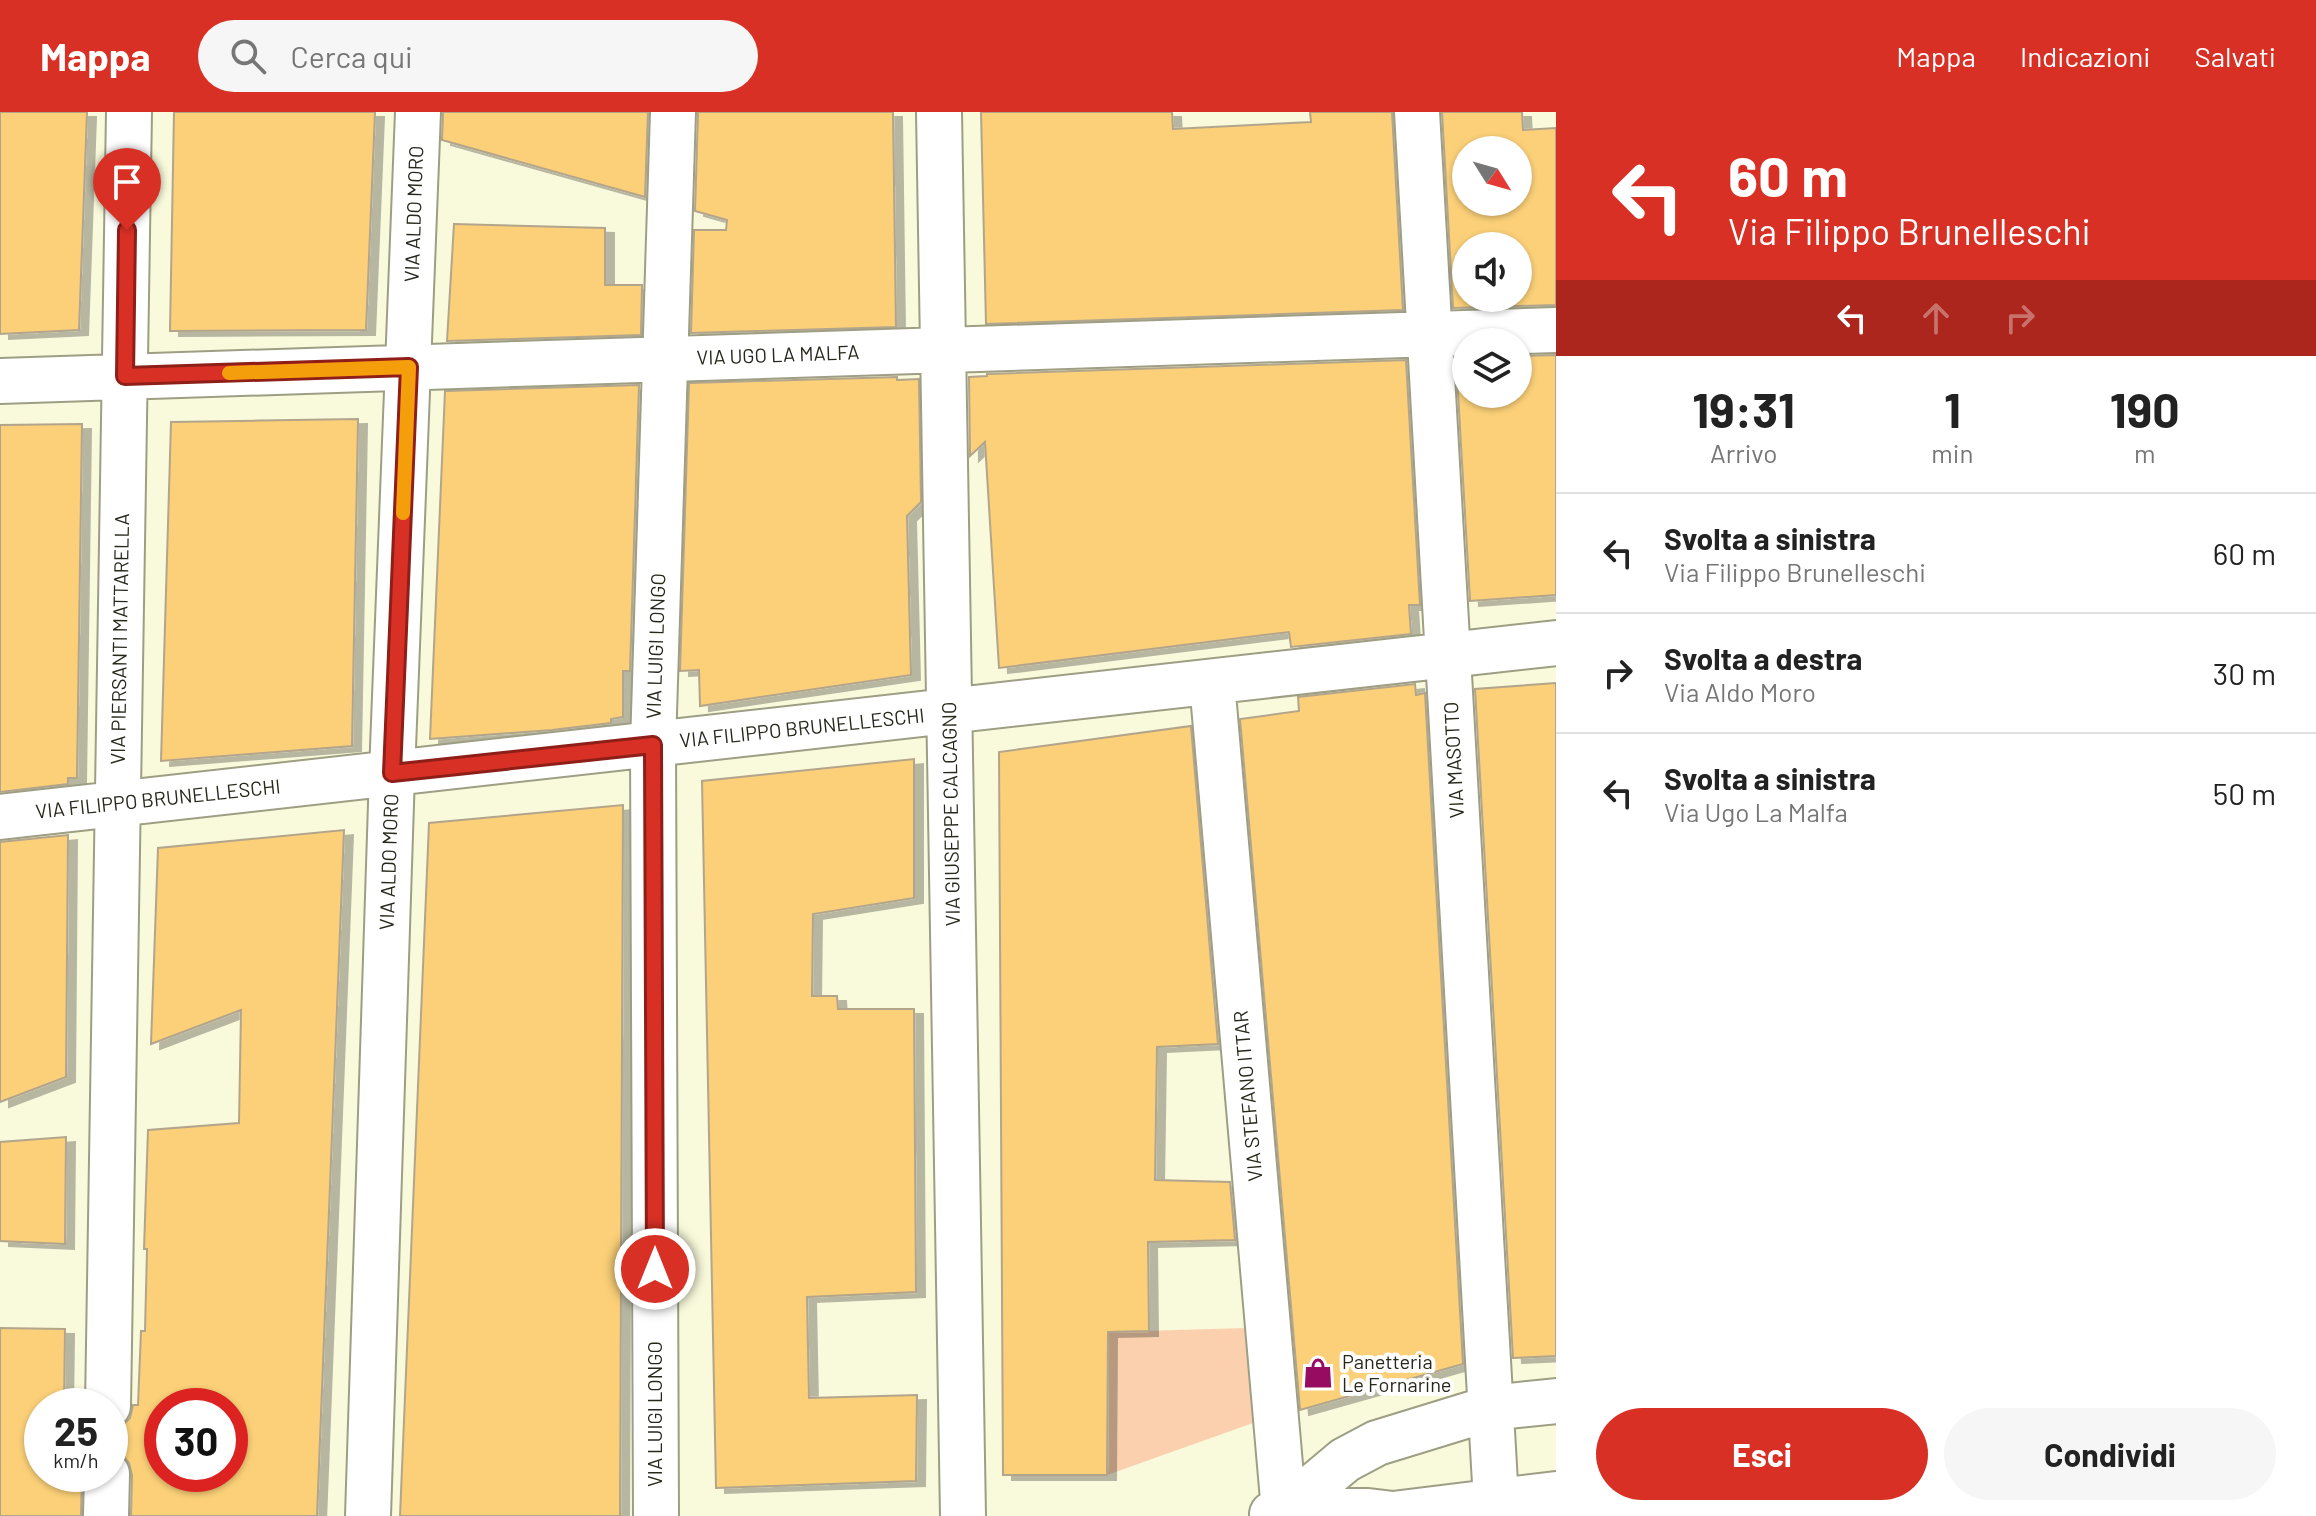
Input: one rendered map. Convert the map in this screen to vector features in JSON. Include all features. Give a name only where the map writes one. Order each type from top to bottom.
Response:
[{"type":"street","name":"VIA PIERSANTI MATTARELLA","points":[[108,1388],[129,112]]},
{"type":"street","name":"VIA ALDO MORO","points":[[368,1516],[392,773],[418,112]]},
{"type":"street","name":"VIA LUIGI LONGO","points":[[656,1516],[653,745],[673,112]]},
{"type":"street","name":"VIA GIUSEPPE CALCAGNO","points":[[939,112],[963,1516]]},
{"type":"street","name":"VIA MASOTTO","points":[[1417,112],[1496,1501]]},
{"type":"street","name":"VIA UGO LA MALFA","points":[[0,381],[1556,330]]},
{"type":"street","name":"VIA FILIPPO BRUNELLESCHI","points":[[0,817],[1556,643]]},
{"type":"street","name":"VIA STEFANO ITTAR","points":[[1212,682],[1273,1514]]},
{"type":"street","points":[[1273,1514],[1345,1460],[1377,1443],[1491,1408],[1556,1401]]},
{"type":"street","points":[[106,1516],[107,1492]]},
{"type":"street","points":[[1273,1514],[1368,1511],[1393,1515],[1556,1494]]},
{"type":"shaded area","points":[[1246,1328],[1253,1423],[1107,1475],[1108,1332]]},
{"type":"building","points":[[0,112],[87,112],[79,330],[0,334]]},
{"type":"building","points":[[174,112],[375,112],[366,330],[170,331]]},
{"type":"building","points":[[443,112],[648,112],[645,197],[442,140]]},
{"type":"building","points":[[698,112],[893,112],[896,327],[691,333],[694,230],[726,230],[727,220],[695,211]]},
{"type":"building","points":[[981,112],[1172,112],[1173,129],[1311,122],[1310,112],[1392,112],[1403,310],[986,324]]},
{"type":"building","points":[[1442,112],[1522,112],[1523,130],[1556,128],[1556,305],[1532,306],[1532,232],[1452,232],[1452,290]]},
{"type":"building","points":[[454,224],[605,228],[605,285],[642,285],[641,335],[447,341]]},
{"type":"building","points":[[1556,355],[1556,595],[1470,601],[1459,408],[1532,408],[1532,356]]},
{"type":"building","points":[[1406,360],[1420,605],[1409,605],[1411,634],[1291,647],[1289,632],[999,668],[985,442],[970,456],[969,377]]},
{"type":"building","points":[[897,377],[897,380],[919,379],[921,502],[907,516],[911,675],[700,706],[699,670],[680,671],[689,383]]},
{"type":"building","points":[[639,385],[630,671],[623,671],[623,717],[611,719],[611,723],[552,730],[430,739],[445,391]]},
{"type":"building","points":[[358,419],[352,746],[161,761],[171,422]]},
{"type":"building","points":[[82,424],[77,778],[68,778],[68,784],[0,792],[0,425]]},
{"type":"building","points":[[1556,683],[1556,1356],[1513,1358],[1475,689]]},
{"type":"building","points":[[1415,684],[1416,695],[1425,693],[1463,1364],[1300,1410],[1240,719],[1299,711],[1298,697]]},
{"type":"building","points":[[1191,726],[1218,1044],[1157,1047],[1155,1180],[1230,1182],[1235,1240],[1148,1242],[1149,1331],[1108,1332],[1107,1475],[1003,1475],[999,752]]},
{"type":"building","points":[[914,759],[914,898],[813,914],[812,996],[837,996],[838,1009],[914,1009],[916,1292],[807,1297],[809,1398],[917,1395],[916,1481],[716,1488],[702,781]]},
{"type":"building","points":[[623,805],[620,1516],[400,1516],[429,823]]},
{"type":"building","points":[[344,830],[317,1516],[131,1516],[128,1420],[133,1405],[138,1405],[141,1331],[145,1331],[148,1130],[239,1123],[241,1010],[151,1044],[158,848]]},
{"type":"building","points":[[68,835],[66,1077],[0,1102],[0,842]]},
{"type":"building","points":[[66,1137],[65,1244],[0,1241],[0,1142]]},
{"type":"building","points":[[0,1328],[65,1329],[64,1388],[24,1388],[24,1492],[82,1492],[81,1516],[0,1516]]},
{"type":"slow traffic","points":[[229,373],[409,367],[403,513]]},
{"type":"place","name":"Panetteria Le Fornarine","points":[[1318,1373]]},
{"type":"route","points":[[127,230],[125,376],[409,367],[392,773],[653,745],[655,1269]]}]
